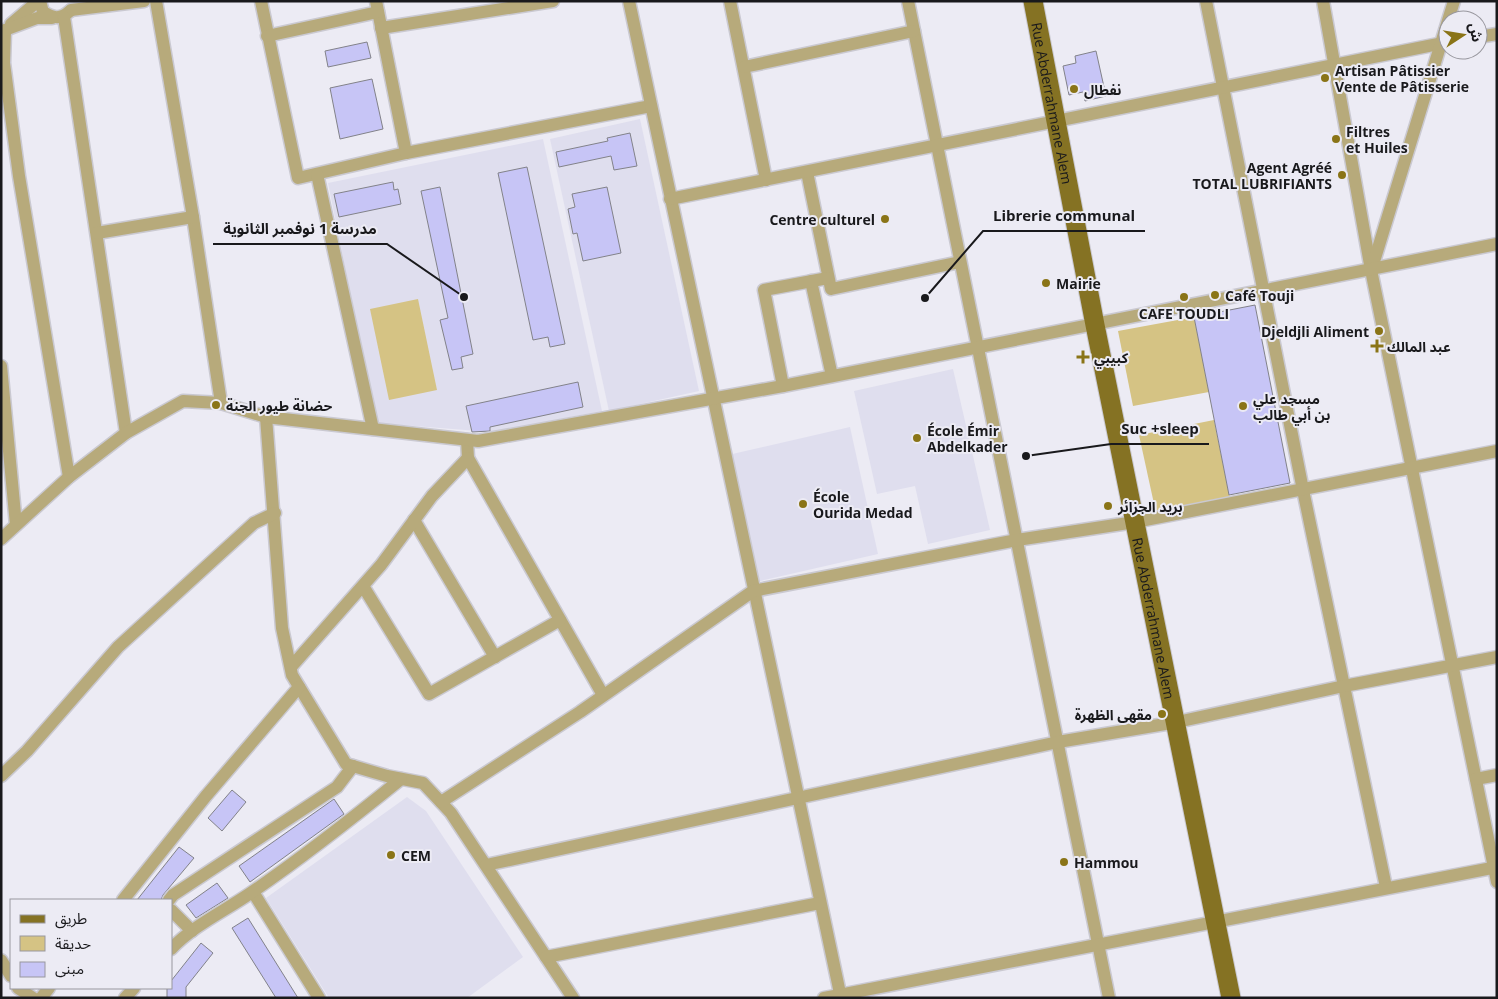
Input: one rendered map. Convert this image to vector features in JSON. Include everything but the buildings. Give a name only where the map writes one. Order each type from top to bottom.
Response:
[{"type":"main road","name":"Rue Abderrahmane Alem","points":[[1033,1],[1058,120],[1095,325],[1177,722],[1231,998]]},
{"type":"street","points":[[3,31],[38,1],[42,12],[144,1]]},
{"type":"street","points":[[156,1],[194,217],[221,403]]},
{"type":"street","points":[[261,1],[298,178],[406,153],[651,106]]},
{"type":"street","points":[[381,28],[553,1]]},
{"type":"street","points":[[629,1],[753,592],[841,996]]},
{"type":"street","points":[[730,1],[766,180]]},
{"type":"street","points":[[908,1],[1109,998]]},
{"type":"street","points":[[1206,1],[1386,887]]},
{"type":"street","points":[[1323,1],[1371,270],[1497,882]]},
{"type":"street","points":[[267,36],[377,7],[406,153]]},
{"type":"street","points":[[3,31],[37,18],[65,11]]},
{"type":"street","points":[[65,11],[126,433]]},
{"type":"street","points":[[3,31],[4,62],[19,176],[69,477]]},
{"type":"street","points":[[744,68],[914,31]]},
{"type":"street","points":[[670,199],[1438,44]]},
{"type":"street","points":[[1371,270],[1439,60]]},
{"type":"street","points":[[807,172],[831,289],[960,262]]},
{"type":"street","points":[[317,174],[373,429]]},
{"type":"street","points":[[97,233],[194,217]]},
{"type":"street","points":[[1,539],[69,477],[126,433],[183,401],[221,403],[266,417],[478,441],[783,386],[1497,244]]},
{"type":"street","points":[[783,386],[764,290],[828,278]]},
{"type":"street","points":[[812,281],[832,376]]},
{"type":"street","points":[[1,366],[16,525]]},
{"type":"street","points":[[266,417],[275,513],[282,628],[291,667],[299,687],[346,764],[423,782],[451,813],[573,998]]},
{"type":"street","points":[[467,440],[468,458],[603,695]]},
{"type":"street","points":[[441,802],[603,695],[753,592],[1017,540],[1135,522],[1304,490],[1497,451]]},
{"type":"street","points":[[291,667],[381,566],[432,496],[468,458]]},
{"type":"street","points":[[1,776],[27,751],[118,648],[254,523],[275,513]]},
{"type":"street","points":[[414,520],[494,657]]},
{"type":"street","points":[[363,586],[429,694],[560,620]]},
{"type":"street","points":[[486,865],[1058,742],[1177,722],[1344,686],[1497,657]]},
{"type":"street","points":[[123,899],[206,796],[299,687]]},
{"type":"street","points":[[170,899],[173,895],[337,787],[353,766]]},
{"type":"street","points":[[1476,779],[1497,775]]},
{"type":"street","points":[[172,948],[192,931],[253,892],[327,839],[401,778]]},
{"type":"street","points":[[824,998],[1098,942],[1217,923],[1386,887],[1495,868]]},
{"type":"street","points":[[253,892],[319,998]]},
{"type":"street","points":[[546,957],[820,903]]},
{"type":"street","points":[[172,911],[192,931]]},
{"type":"street","points":[[1,960],[10,974]]},
{"type":"street","points":[[20,989],[33,998]]},
{"type":"shaded area","points":[[640,119],[699,391],[609,411],[550,139]]},
{"type":"shaded area","points":[[543,139],[602,411],[491,432],[376,423],[328,183]]},
{"type":"shaded area","name":"École Émir Abdelkader","points":[[953,369],[990,530],[928,544],[915,486],[877,494],[854,391]]},
{"type":"shaded area","name":"École Ourida Medad","points":[[850,427],[878,554],[756,582],[728,455]]},
{"type":"shaded area","name":"CEM","points":[[407,797],[426,811],[523,957],[467,998],[329,998],[266,898]]},
{"type":"green space","points":[[418,299],[437,390],[389,400],[370,309]]},
{"type":"green space","points":[[1194,317],[1209,392],[1133,406],[1118,331]]},
{"type":"green space","points":[[1214,420],[1230,499],[1156,513],[1139,435]]},
{"type":"place","name":"Artisan Pâtissier Vente de Pâtisserie","points":[[1325,78]]},
{"type":"place","name":"نفطال","points":[[1074,89]]},
{"type":"place","name":"Filtres et Huiles","points":[[1336,139]]},
{"type":"place","name":"Agent Agréé TOTAL LUBRIFIANTS","points":[[1342,175]]},
{"type":"place","name":"Centre culturel","points":[[885,219]]},
{"type":"place","name":"Mairie","points":[[1046,283]]},
{"type":"place","name":"Café Touji","points":[[1215,295]]},
{"type":"place","name":"مدرسة 1 نوفمبر الثانوية","points":[[464,297]]},
{"type":"place","name":"CAFE TOUDLI","points":[[1184,297]]},
{"type":"place","name":"Librerie communal","points":[[925,298]]},
{"type":"place","name":"Djeldjli Aliment","points":[[1379,331]]},
{"type":"place","name":"عبد المالك","points":[[1377,346]]},
{"type":"place","name":"كبيبي","points":[[1083,357]]},
{"type":"place","name":"حضانة طيور الجنة","points":[[216,405]]},
{"type":"place","name":"مسجد علي بن أبي طالب","points":[[1243,406]]},
{"type":"place","name":"École Émir Abdelkader","points":[[917,438]]},
{"type":"place","name":"Suc +sleep","points":[[1026,456]]},
{"type":"place","name":"École Ourida Medad","points":[[803,504]]},
{"type":"place","name":"بريد الجزائر","points":[[1108,506]]},
{"type":"place","name":"مقهى الظهرة","points":[[1162,714]]},
{"type":"place","name":"CEM","points":[[391,855]]},
{"type":"place","name":"Hammou","points":[[1064,862]]}]
